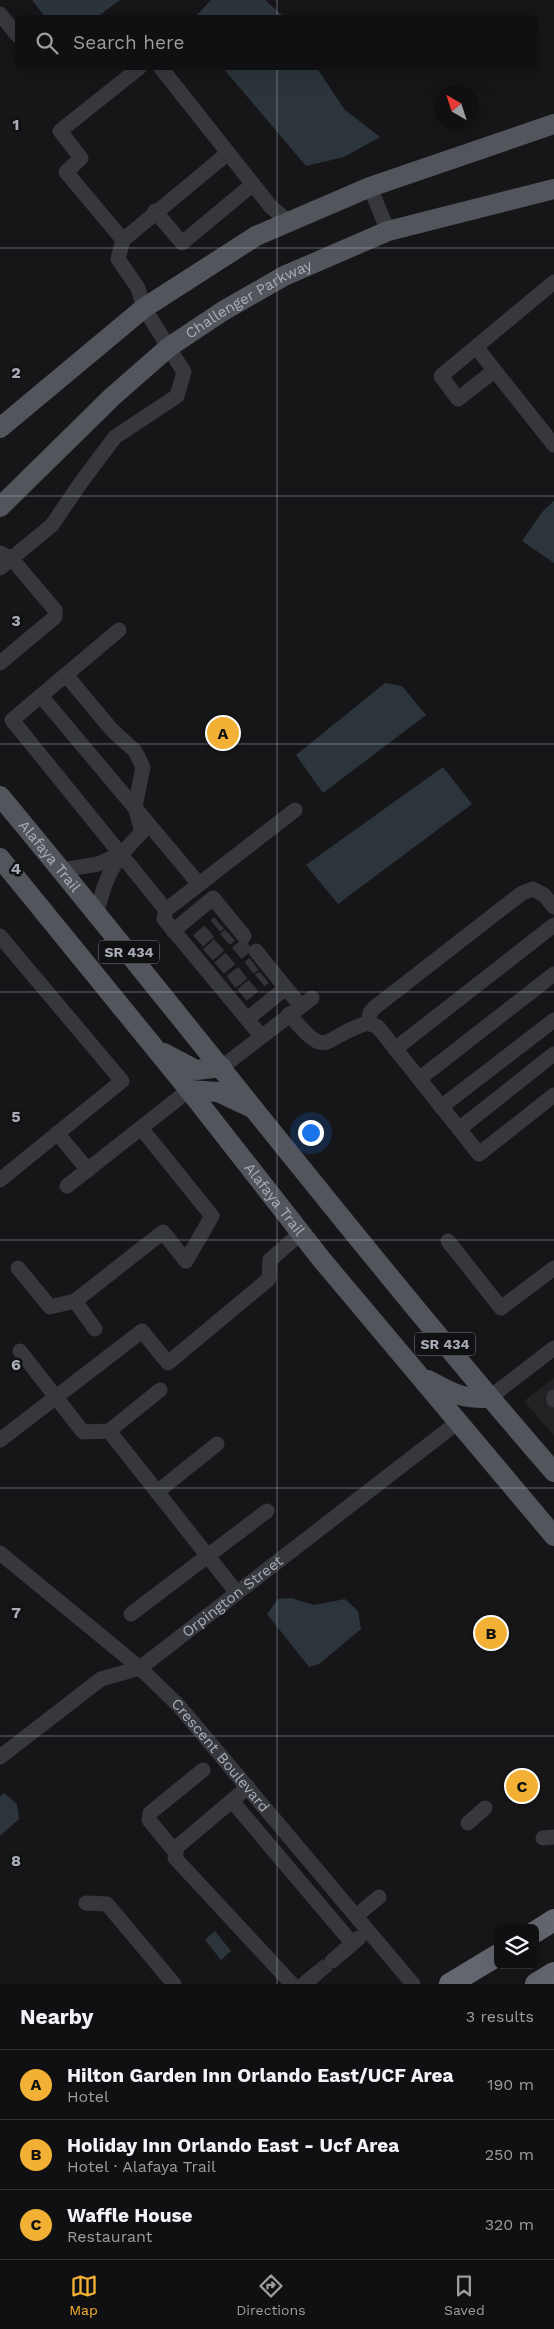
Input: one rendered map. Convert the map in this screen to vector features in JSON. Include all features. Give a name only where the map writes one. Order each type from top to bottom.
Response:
[{"type":"highway","points":[[539,1929],[554,1920]]},
{"type":"highway","points":[[450,1984],[494,1957]]},
{"type":"highway","points":[[536,1984],[554,1973]]},
{"type":"main road","points":[[0,428],[144,308],[256,236],[370,187],[554,124]]},
{"type":"main road","name":"Challenger Parkway","points":[[0,507],[112,397],[170,347],[224,311],[284,276],[388,231],[554,189]]},
{"type":"main road","name":"Alafaya Trail","points":[[0,796],[97,912],[222,1067],[353,1234],[489,1398],[554,1472]]},
{"type":"main road","name":"Alafaya Trail","points":[[0,858],[190,1090],[301,1233],[414,1371],[554,1536]]},
{"type":"main road","points":[[155,1049],[196,1070],[222,1067]]},
{"type":"main road","points":[[190,1090],[218,1092],[256,1110]]},
{"type":"main road","points":[[414,1371],[454,1394],[467,1398],[489,1398]]},
{"type":"street","points":[[0,14],[15,32]]},
{"type":"street","points":[[122,240],[66,172],[81,158],[60,131],[136,70]]},
{"type":"street","points":[[163,70],[271,207],[289,222]]},
{"type":"street","points":[[0,664],[56,617],[54,610],[4,560],[52,526],[82,481],[115,437],[177,396],[184,372],[144,308],[138,288],[118,259],[122,240],[228,153]]},
{"type":"street","points":[[155,211],[182,243],[253,184]]},
{"type":"street","points":[[370,187],[388,231]]},
{"type":"street","points":[[494,370],[458,399],[441,376],[554,282]]},
{"type":"street","points":[[476,347],[554,445]]},
{"type":"street","points":[[0,651],[34,624],[50,622]]},
{"type":"street","points":[[119,630],[12,720],[166,910]]},
{"type":"street","points":[[66,675],[112,730],[135,750],[143,767],[135,807],[142,832],[120,854],[107,875],[97,912]]},
{"type":"street","points":[[41,696],[199,884]]},
{"type":"street","points":[[261,1036],[247,1019],[238,998],[193,945],[174,931],[164,919],[166,910],[295,810]]},
{"type":"street","points":[[62,870],[98,864],[120,854]]},
{"type":"street","points":[[368,1023],[370,1013],[374,1008],[522,893],[533,889],[544,895],[554,907]]},
{"type":"street","points":[[174,931],[213,898],[223,919],[237,933]]},
{"type":"street","points":[[395,1049],[554,925]]},
{"type":"street","points":[[0,936],[122,1081],[0,1180]]},
{"type":"street","points":[[257,957],[268,974],[286,988],[301,1006],[309,1038],[319,1043],[328,1043],[355,1027],[368,1023],[378,1028],[479,1154],[554,1095]]},
{"type":"street","points":[[419,1080],[554,974]]},
{"type":"street","points":[[247,1019],[286,988]]},
{"type":"street","points":[[222,1067],[301,1006]]},
{"type":"street","points":[[441,1107],[554,1020]]},
{"type":"street","points":[[459,1129],[554,1054]]},
{"type":"street","points":[[67,1186],[190,1090]]},
{"type":"street","points":[[18,1268],[50,1307],[75,1301],[163,1232],[186,1261],[212,1216],[141,1128]]},
{"type":"street","points":[[57,1133],[88,1170]]},
{"type":"street","points":[[0,1440],[142,1331],[168,1363],[269,1279],[270,1260],[301,1233]]},
{"type":"street","points":[[448,1241],[501,1308],[554,1268]]},
{"type":"street","points":[[75,1301],[95,1329]]},
{"type":"street","points":[[489,1398],[554,1348]]},
{"type":"street","points":[[20,1351],[83,1432],[109,1431],[160,1390]]},
{"type":"street","name":"Orpington Street","points":[[0,1757],[101,1679],[140,1668],[458,1422]]},
{"type":"street","points":[[109,1431],[237,1593]]},
{"type":"street","points":[[158,1492],[217,1444]]},
{"type":"street","points":[[131,1614],[267,1511]]},
{"type":"street","name":"Crescent Boulevard","points":[[0,1552],[140,1668],[179,1706],[414,1984]]},
{"type":"street","points":[[203,1770],[150,1813],[149,1820],[176,1855],[292,1984]]},
{"type":"street","points":[[176,1855],[177,1847],[248,1787]]},
{"type":"street","points":[[232,1801],[352,1943]]},
{"type":"street","points":[[468,1823],[485,1808]]},
{"type":"street","points":[[356,1916],[378,1897]]},
{"type":"street","points":[[86,1903],[107,1904],[174,1984]]},
{"type":"street","points":[[332,1961],[368,1930]]},
{"type":"street","points":[[304,1984],[316,1974]]},
{"type":"shaded area","points":[[32,0],[120,0],[100,15],[44,15]]},
{"type":"shaded area","points":[[211,0],[265,0],[282,15],[197,15]]},
{"type":"shaded area","points":[[225,70],[318,70],[344,109],[380,137],[344,157],[306,166]]},
{"type":"shaded area","points":[[554,501],[554,563],[522,541],[543,511]]},
{"type":"shaded area","points":[[385,683],[402,686],[426,715],[323,793],[296,755]]},
{"type":"shaded area","points":[[443,767],[472,804],[338,904],[306,865]]},
{"type":"shaded area","points":[[554,1378],[554,1436],[524,1401]]},
{"type":"shaded area","points":[[291,1598],[314,1605],[345,1599],[358,1611],[361,1629],[319,1664],[309,1667],[267,1614],[278,1599]]},
{"type":"shaded area","points":[[4,1793],[17,1804],[19,1819],[0,1836],[0,1796]]},
{"type":"shaded area","points":[[215,1931],[231,1951],[221,1960],[205,1940]]},
{"type":"tunnel","points":[[198,941],[219,923]]},
{"type":"tunnel","points":[[208,955],[230,935]]},
{"type":"tunnel","points":[[219,968],[249,943]]},
{"type":"tunnel","points":[[231,982],[254,964]]},
{"type":"tunnel","points":[[242,995],[264,977]]},
{"type":"tunnel","points":[[316,1974],[332,1961]]},
{"type":"place","name":"Hilton Garden Inn Orlando East/UCF Area","points":[[223,733]]},
{"type":"place","name":"Holiday Inn Orlando East - Ucf Area","points":[[491,1633]]},
{"type":"place","name":"Waffle House","points":[[522,1786]]}]
